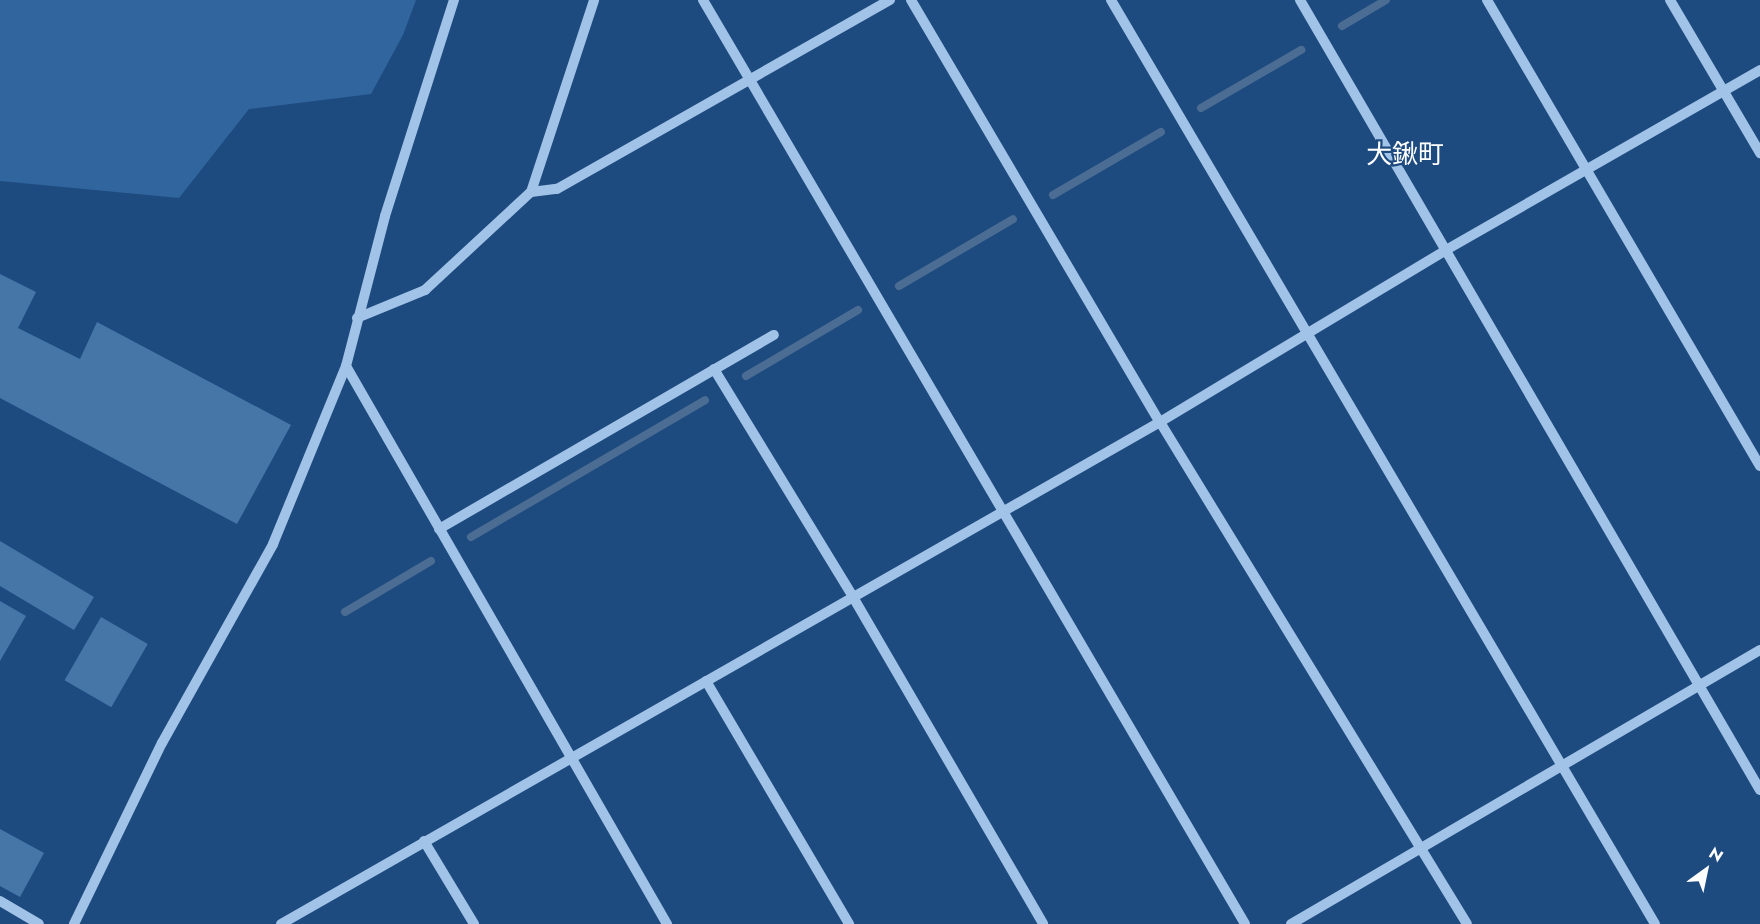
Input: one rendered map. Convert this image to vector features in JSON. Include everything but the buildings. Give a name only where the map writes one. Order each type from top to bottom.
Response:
[{"type":"street","points":[[74,924],[162,743],[273,544],[346,366],[385,216],[454,0]]},
{"type":"street","points":[[357,318],[425,290],[531,192],[594,0]]},
{"type":"street","points":[[703,0],[1245,924]]},
{"type":"street","points":[[531,192],[557,189],[890,0]]},
{"type":"street","points":[[911,0],[1160,422],[1467,924]]},
{"type":"street","points":[[1111,0],[1305,334],[1655,924]]},
{"type":"street","points":[[1300,0],[1760,790]]},
{"type":"street","points":[[1487,0],[1760,466]]},
{"type":"street","points":[[1670,0],[1760,153]]},
{"type":"street","points":[[285,923],[570,757],[1160,422],[1446,250],[1760,70]]},
{"type":"street","points":[[439,529],[774,335]]},
{"type":"street","points":[[346,366],[667,924]]},
{"type":"street","points":[[714,369],[853,597],[1043,924]]},
{"type":"street","points":[[1291,924],[1560,764],[1760,650]]},
{"type":"street","points":[[706,681],[849,924]]},
{"type":"street","points":[[424,842],[474,924]]},
{"type":"street","points":[[0,915],[3,902],[39,924]]},
{"type":"shaded area","points":[[0,0],[416,0],[403,35],[371,94],[249,109],[179,198],[0,181]]},
{"type":"waterway","points":[[1342,26],[1386,0]]},
{"type":"waterway","points":[[1201,108],[1301,50]]},
{"type":"waterway","points":[[1053,195],[1161,132]]},
{"type":"waterway","points":[[899,286],[1013,219]]},
{"type":"waterway","points":[[746,376],[858,310]]},
{"type":"waterway","points":[[471,537],[705,400]]},
{"type":"waterway","points":[[345,612],[431,561]]},
{"type":"district","name":"大鍬町","points":[[1405,155]]}]
